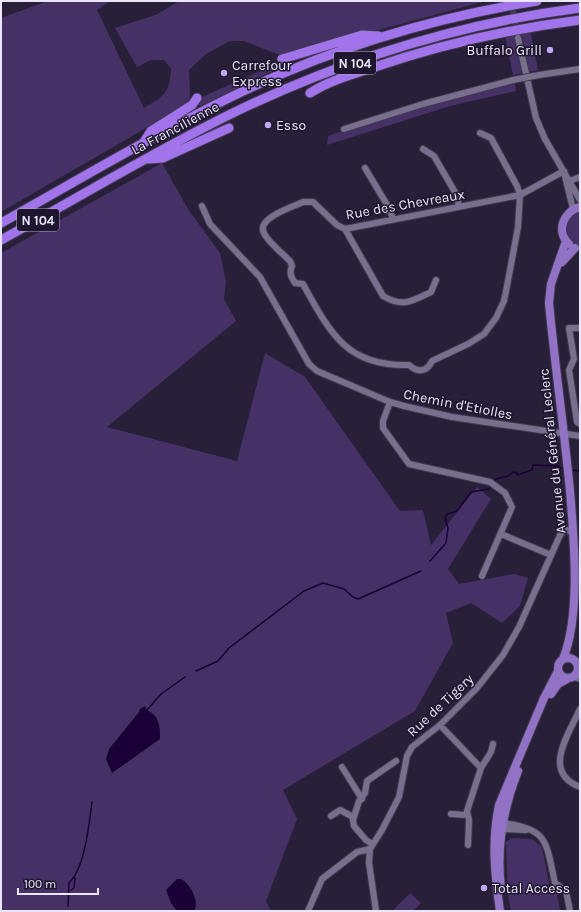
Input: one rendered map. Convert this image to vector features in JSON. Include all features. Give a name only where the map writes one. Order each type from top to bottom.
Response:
[{"type":"highway","name":"La Francilienne","points":[[1,223],[230,97],[288,72],[384,37],[446,19],[537,1]]},
{"type":"highway","name":"La Francilienne","points":[[1,240],[239,110],[293,86],[344,66],[453,33],[505,21],[580,8]]},
{"type":"highway","points":[[310,93],[327,83],[398,59],[442,47],[522,29],[580,20]]},
{"type":"highway","points":[[282,59],[362,35],[384,37]]},
{"type":"highway","points":[[144,143],[151,131],[192,105],[197,98]]},
{"type":"highway","points":[[146,160],[163,158],[229,128]]},
{"type":"main road","points":[[577,208],[568,213],[562,226],[566,241],[578,249]]},
{"type":"main road","name":"Avenue du Général Leclerc","points":[[566,241],[551,284],[549,303],[566,435]]},
{"type":"main road","name":"Avenue du Général Leclerc","points":[[504,911],[501,882],[500,805],[518,760],[558,671],[558,664],[563,659],[569,648],[576,596],[574,532],[553,303],[554,285],[562,261],[578,249]]},
{"type":"main road","name":"Avenue du Général Leclerc","points":[[569,470],[580,573]]},
{"type":"main road","name":"Avenue du Général Leclerc","points":[[500,911],[494,870],[500,827],[516,775],[548,700],[558,684],[574,678],[578,671],[574,650],[580,602]]},
{"type":"main road","points":[[563,659],[569,658],[577,664]]},
{"type":"main road","points":[[558,671],[562,677],[574,678]]},
{"type":"main road","name":"Avenue du Général Leclerc","points":[[494,870],[497,872],[504,911]]},
{"type":"street","points":[[518,38],[536,118],[545,139],[580,200]]},
{"type":"street","points":[[344,130],[423,104],[514,80],[580,69]]},
{"type":"street","points":[[480,133],[491,138],[517,186],[520,195]]},
{"type":"street","points":[[423,149],[434,156],[456,194],[458,206]]},
{"type":"street","points":[[365,168],[389,208],[393,219]]},
{"type":"street","points":[[564,171],[577,208]]},
{"type":"street","name":"Rue des Chevreaux","points":[[520,195],[518,227],[506,294],[496,318],[484,334],[468,344],[432,360],[429,367],[422,371],[414,370],[409,365],[396,366],[372,361],[351,351],[334,336],[303,284],[295,283],[291,276],[290,271],[292,266],[290,261],[264,233],[263,227],[266,220],[309,201],[313,202],[337,225],[345,229],[520,195],[564,171]]},
{"type":"street","points":[[570,181],[580,177]]},
{"type":"street","name":"Chemin d'Etiolles","points":[[202,206],[210,224],[260,277],[309,364],[317,371],[390,402],[452,417],[580,436]]},
{"type":"street","points":[[345,229],[383,296],[391,301],[401,303],[410,302],[431,292],[436,280]]},
{"type":"street","points":[[580,328],[569,328],[577,359],[569,370],[577,422],[580,424]]},
{"type":"street","points":[[390,402],[383,421],[383,428],[409,464],[490,482],[505,493],[512,507],[482,576]]},
{"type":"street","name":"Rue de Tigery","points":[[371,847],[382,830],[399,797],[407,756],[412,747],[440,725],[477,688],[502,655],[519,627],[561,533],[566,530],[574,532]]},
{"type":"street","points":[[501,534],[551,555]]},
{"type":"street","points":[[580,709],[560,758],[560,769],[565,778],[580,787]]},
{"type":"street","points":[[440,725],[481,768]]},
{"type":"street","points":[[468,845],[467,812],[481,768],[491,752],[493,744]]},
{"type":"street","points":[[376,911],[369,863],[371,847],[354,826],[353,818],[365,793],[367,781],[396,761]]},
{"type":"street","points":[[342,767],[362,799]]},
{"type":"street","points":[[331,816],[340,810],[353,818]]},
{"type":"street","points":[[451,814],[467,815]]},
{"type":"street","points":[[500,827],[506,832],[516,828]]},
{"type":"street","points":[[500,827],[530,830],[535,832],[545,842],[555,883],[566,891],[570,911]]},
{"type":"street","points":[[461,837],[468,837]]},
{"type":"street","points":[[308,911],[322,879],[357,852],[371,847]]},
{"type":"shaded area","points":[[48,1],[110,1],[97,10],[144,108],[161,97],[167,89],[171,69],[164,60],[151,60],[137,67],[115,28],[158,14],[179,1],[486,1],[282,56],[244,41],[230,41],[206,54],[189,70],[190,97],[184,106],[1,212],[1,18]]},
{"type":"shaded area","points":[[530,30],[538,70],[529,72],[522,36],[514,38],[522,73],[513,75],[505,36]]},
{"type":"shaded area","points":[[286,62],[289,63],[201,106],[195,104],[204,96],[276,64]]},
{"type":"shaded area","points":[[515,83],[516,91],[450,106],[327,145],[328,136],[401,111]]},
{"type":"shaded area","points":[[162,163],[188,209],[220,253],[226,282],[224,299],[236,321],[107,427],[237,461],[265,353],[305,377],[400,511],[423,510],[431,545],[477,487],[491,499],[448,569],[459,584],[514,574],[528,578],[520,606],[502,623],[471,603],[446,613],[453,643],[415,711],[283,790],[297,819],[266,901],[271,911],[1,911],[1,253]]},
{"type":"shaded area","points":[[580,210],[580,246],[570,239],[566,228],[570,218],[574,213]]},
{"type":"shaded area","points":[[145,706],[156,717],[159,726],[160,739],[112,773],[106,759],[109,749],[140,709]]},
{"type":"shaded area","points":[[511,838],[532,839],[542,847],[550,888],[557,893],[560,911],[511,911],[508,896],[506,842]]},
{"type":"shaded area","points":[[177,879],[184,881],[193,893],[196,903],[194,911],[177,911],[171,903],[166,890]]},
{"type":"shaded area","points":[[410,893],[421,903],[413,911],[392,911]]},
{"type":"waterway","points":[[494,482],[496,479],[508,476],[513,472],[517,473],[517,475],[532,470],[533,465],[558,466],[564,470]]},
{"type":"waterway","points":[[570,470],[580,471]]},
{"type":"waterway","points":[[430,561],[446,543],[448,528],[445,518],[447,514],[457,511],[471,492],[489,489],[492,485]]},
{"type":"waterway","points":[[196,671],[218,661],[229,648],[304,591],[323,583],[344,589],[353,597],[358,599],[421,571]]},
{"type":"waterway","points":[[147,710],[161,694],[185,677]]},
{"type":"waterway","points":[[68,906],[69,883],[79,867],[83,857],[92,802]]},
{"type":"waterway","points":[[71,890],[74,888],[75,878]]},
{"type":"tunnel","points":[[511,1],[517,32]]},
{"type":"place","name":"Buffalo Grill","points":[[550,50]]},
{"type":"place","name":"Carrefour Express","points":[[224,73]]},
{"type":"place","name":"Esso","points":[[268,125]]},
{"type":"place","name":"Total Access","points":[[484,888]]}]
